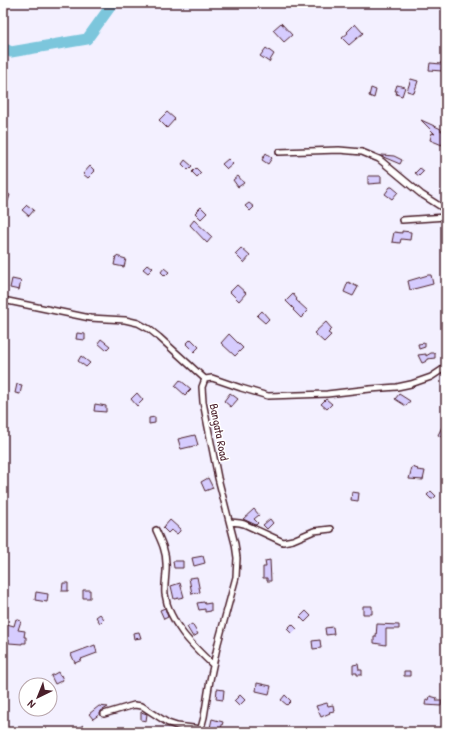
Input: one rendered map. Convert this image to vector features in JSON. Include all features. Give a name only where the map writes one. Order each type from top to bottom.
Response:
[{"type":"street","points":[[280,152],[339,150],[362,152],[379,159],[421,194],[446,210]]},
{"type":"street","points":[[402,220],[446,217]]},
{"type":"street","points":[[3,300],[90,318],[125,320],[138,323],[159,337],[205,379],[212,378],[268,396],[327,394],[397,387],[431,377],[446,367]]},
{"type":"street","name":"Bangata Road","points":[[201,731],[218,643],[236,577],[237,558],[230,522],[218,478],[203,402],[202,387],[205,379]]},
{"type":"street","points":[[230,522],[244,524],[283,542],[293,540],[314,531],[331,529]]},
{"type":"street","points":[[156,530],[164,550],[166,564],[165,594],[172,616],[182,633],[213,665]]},
{"type":"street","points":[[104,714],[134,705],[142,706],[168,723],[201,731]]},
{"type":"building","points":[[281,23],[292,35],[284,42],[273,30]]},
{"type":"building","points":[[355,24],[363,33],[349,45],[342,38]]},
{"type":"building","points":[[266,48],[274,54],[269,62],[260,56]]},
{"type":"building","points":[[441,62],[446,63],[446,68],[442,67],[442,71],[429,70],[430,63],[441,64]]},
{"type":"building","points":[[411,79],[418,81],[414,93],[407,91]]},
{"type":"building","points":[[397,85],[405,87],[402,96],[396,94],[397,91],[395,91]]},
{"type":"building","points":[[371,88],[376,90],[374,98],[369,96]]},
{"type":"building","points":[[167,112],[175,119],[167,128],[159,120]]},
{"type":"building","points":[[421,120],[441,129],[440,130],[446,133],[442,145],[430,140],[432,133],[435,134]]},
{"type":"building","points":[[266,153],[272,158],[268,164],[262,160]]},
{"type":"building","points":[[381,156],[394,156],[402,160],[400,164]]},
{"type":"building","points":[[228,159],[233,164],[227,169],[222,164]]},
{"type":"building","points":[[185,160],[192,166],[188,170],[182,164]]},
{"type":"building","points":[[90,166],[95,171],[88,178],[83,174]]},
{"type":"building","points":[[196,168],[201,173],[197,177],[192,172]]},
{"type":"building","points":[[420,168],[424,171],[419,176],[415,173]]},
{"type":"building","points":[[238,176],[244,183],[238,187],[233,180]]},
{"type":"building","points":[[368,176],[381,176],[381,183],[368,184]]},
{"type":"building","points":[[390,187],[398,192],[392,199],[385,194]]},
{"type":"building","points":[[3,192],[10,195],[8,201],[3,199]]},
{"type":"building","points":[[249,203],[254,207],[250,211],[245,206]]},
{"type":"building","points":[[27,205],[34,210],[29,216],[22,210]]},
{"type":"building","points":[[201,207],[207,213],[201,219],[195,213]]},
{"type":"building","points":[[194,220],[212,237],[207,243],[190,225]]},
{"type":"building","points":[[402,231],[411,232],[410,240],[401,239],[400,243],[392,242],[394,232],[402,233]]},
{"type":"building","points":[[241,248],[250,256],[244,263],[235,254]]},
{"type":"building","points":[[116,256],[126,259],[124,267],[114,265]]},
{"type":"building","points":[[148,264],[153,268],[148,273],[143,269]]},
{"type":"building","points":[[164,268],[169,272],[165,276],[161,272]]},
{"type":"building","points":[[431,275],[433,284],[410,290],[408,281]]},
{"type":"building","points":[[12,279],[21,281],[19,290],[10,288]]},
{"type":"building","points":[[348,282],[358,287],[353,296],[344,292]]},
{"type":"building","points":[[237,285],[246,293],[239,301],[230,292]]},
{"type":"building","points":[[293,294],[297,299],[296,300],[308,311],[301,318],[286,301]]},
{"type":"building","points":[[262,311],[269,319],[265,323],[257,316]]},
{"type":"building","points":[[326,322],[332,329],[328,333],[331,335],[324,342],[314,333]]},
{"type":"building","points":[[77,333],[85,334],[85,340],[76,339]]},
{"type":"building","points":[[229,334],[243,348],[235,356],[221,343]]},
{"type":"building","points":[[101,339],[110,346],[106,350],[98,343]]},
{"type":"building","points":[[191,339],[199,347],[194,352],[186,344]]},
{"type":"building","points":[[425,343],[425,347],[419,349],[418,344]]},
{"type":"building","points":[[431,353],[435,353],[435,358],[427,359],[427,361],[422,363],[418,355],[426,354],[426,356]]},
{"type":"building","points":[[81,356],[90,363],[86,367],[78,361]]},
{"type":"building","points":[[180,380],[191,389],[185,395],[175,386]]},
{"type":"building","points":[[17,384],[22,385],[20,394],[15,393]]},
{"type":"building","points":[[137,393],[143,400],[137,406],[131,399]]},
{"type":"building","points":[[230,393],[238,399],[231,407],[224,401]]},
{"type":"building","points":[[399,394],[410,401],[406,406],[395,399]]},
{"type":"building","points":[[326,399],[332,404],[327,409],[321,404]]},
{"type":"building","points":[[95,404],[106,406],[106,412],[94,411]]},
{"type":"building","points":[[155,417],[155,423],[149,424],[149,418]]},
{"type":"building","points":[[442,427],[446,429],[446,435],[444,438],[438,435]]},
{"type":"building","points":[[195,435],[198,445],[181,449],[178,439]]},
{"type":"building","points":[[412,467],[418,469],[417,470],[425,471],[423,480],[409,479]]},
{"type":"building","points":[[208,478],[213,488],[205,491],[201,482]]},
{"type":"building","points":[[431,491],[436,496],[433,499],[427,495]]},
{"type":"building","points":[[352,492],[359,493],[358,501],[351,500]]},
{"type":"building","points":[[254,509],[259,515],[254,519],[258,523],[256,525],[243,519]]},
{"type":"building","points":[[270,519],[273,523],[267,529],[263,525]]},
{"type":"building","points":[[170,520],[180,529],[177,534],[171,530],[168,533],[163,528]]},
{"type":"building","points":[[203,556],[205,563],[194,566],[192,558]]},
{"type":"building","points":[[270,560],[271,581],[267,581],[267,578],[263,578],[263,567],[266,567],[265,561]]},
{"type":"building","points":[[173,561],[183,561],[183,568],[174,568]]},
{"type":"building","points":[[197,577],[200,592],[192,594],[189,578]]},
{"type":"building","points":[[63,583],[68,583],[68,591],[62,591]]},
{"type":"building","points":[[180,583],[184,597],[174,599],[171,586]]},
{"type":"building","points":[[83,590],[90,590],[90,598],[83,598]]},
{"type":"building","points":[[36,592],[48,594],[47,602],[35,600]]},
{"type":"building","points":[[204,602],[205,604],[211,603],[211,611],[205,612],[205,609],[199,610],[197,603]]},
{"type":"building","points":[[363,606],[372,606],[372,614],[363,614]]},
{"type":"building","points":[[165,608],[168,617],[164,619],[160,610]]},
{"type":"building","points":[[306,611],[311,616],[305,622],[300,617]]},
{"type":"building","points":[[100,614],[104,619],[100,623],[96,617]]},
{"type":"building","points":[[16,619],[21,621],[18,630],[25,631],[24,637],[26,637],[26,643],[9,643],[9,640],[3,639],[3,623],[14,626]]},
{"type":"building","points":[[192,624],[198,634],[193,637],[187,627]]},
{"type":"building","points":[[292,624],[297,629],[292,634],[287,629]]},
{"type":"building","points":[[377,624],[399,625],[399,629],[386,629],[386,645],[374,643]]},
{"type":"building","points":[[333,627],[334,634],[326,635],[325,628]]},
{"type":"building","points":[[139,632],[141,638],[134,639],[133,633]]},
{"type":"building","points":[[320,640],[321,648],[313,649],[312,641]]},
{"type":"building","points":[[95,645],[97,653],[75,663],[71,654]]},
{"type":"building","points":[[358,664],[359,670],[362,670],[362,675],[353,673],[353,665]]},
{"type":"building","points":[[404,671],[410,671],[410,676],[404,676]]},
{"type":"building","points":[[58,672],[63,680],[58,682],[58,677],[51,676]]},
{"type":"building","points":[[257,683],[271,686],[269,694],[256,691]]},
{"type":"building","points":[[217,689],[224,690],[223,700],[216,699]]},
{"type":"building","points":[[240,695],[245,700],[239,706],[234,701]]},
{"type":"building","points":[[285,695],[291,701],[287,705],[281,700]]},
{"type":"building","points":[[430,696],[437,698],[436,701],[442,701],[441,706],[425,705],[426,699],[429,700]]},
{"type":"building","points":[[327,703],[328,706],[333,705],[334,711],[321,717],[316,706]]},
{"type":"building","points":[[99,706],[108,707],[101,711],[100,714],[93,719],[89,714]]},
{"type":"building","points":[[141,712],[147,714],[146,721],[141,720]]},
{"type":"building","points":[[212,719],[223,722],[220,732],[209,732]]},
{"type":"building","points":[[83,725],[88,732],[79,732],[77,729]]},
{"type":"waterway","points":[[3,48],[11,52],[87,39],[113,3]]}]
